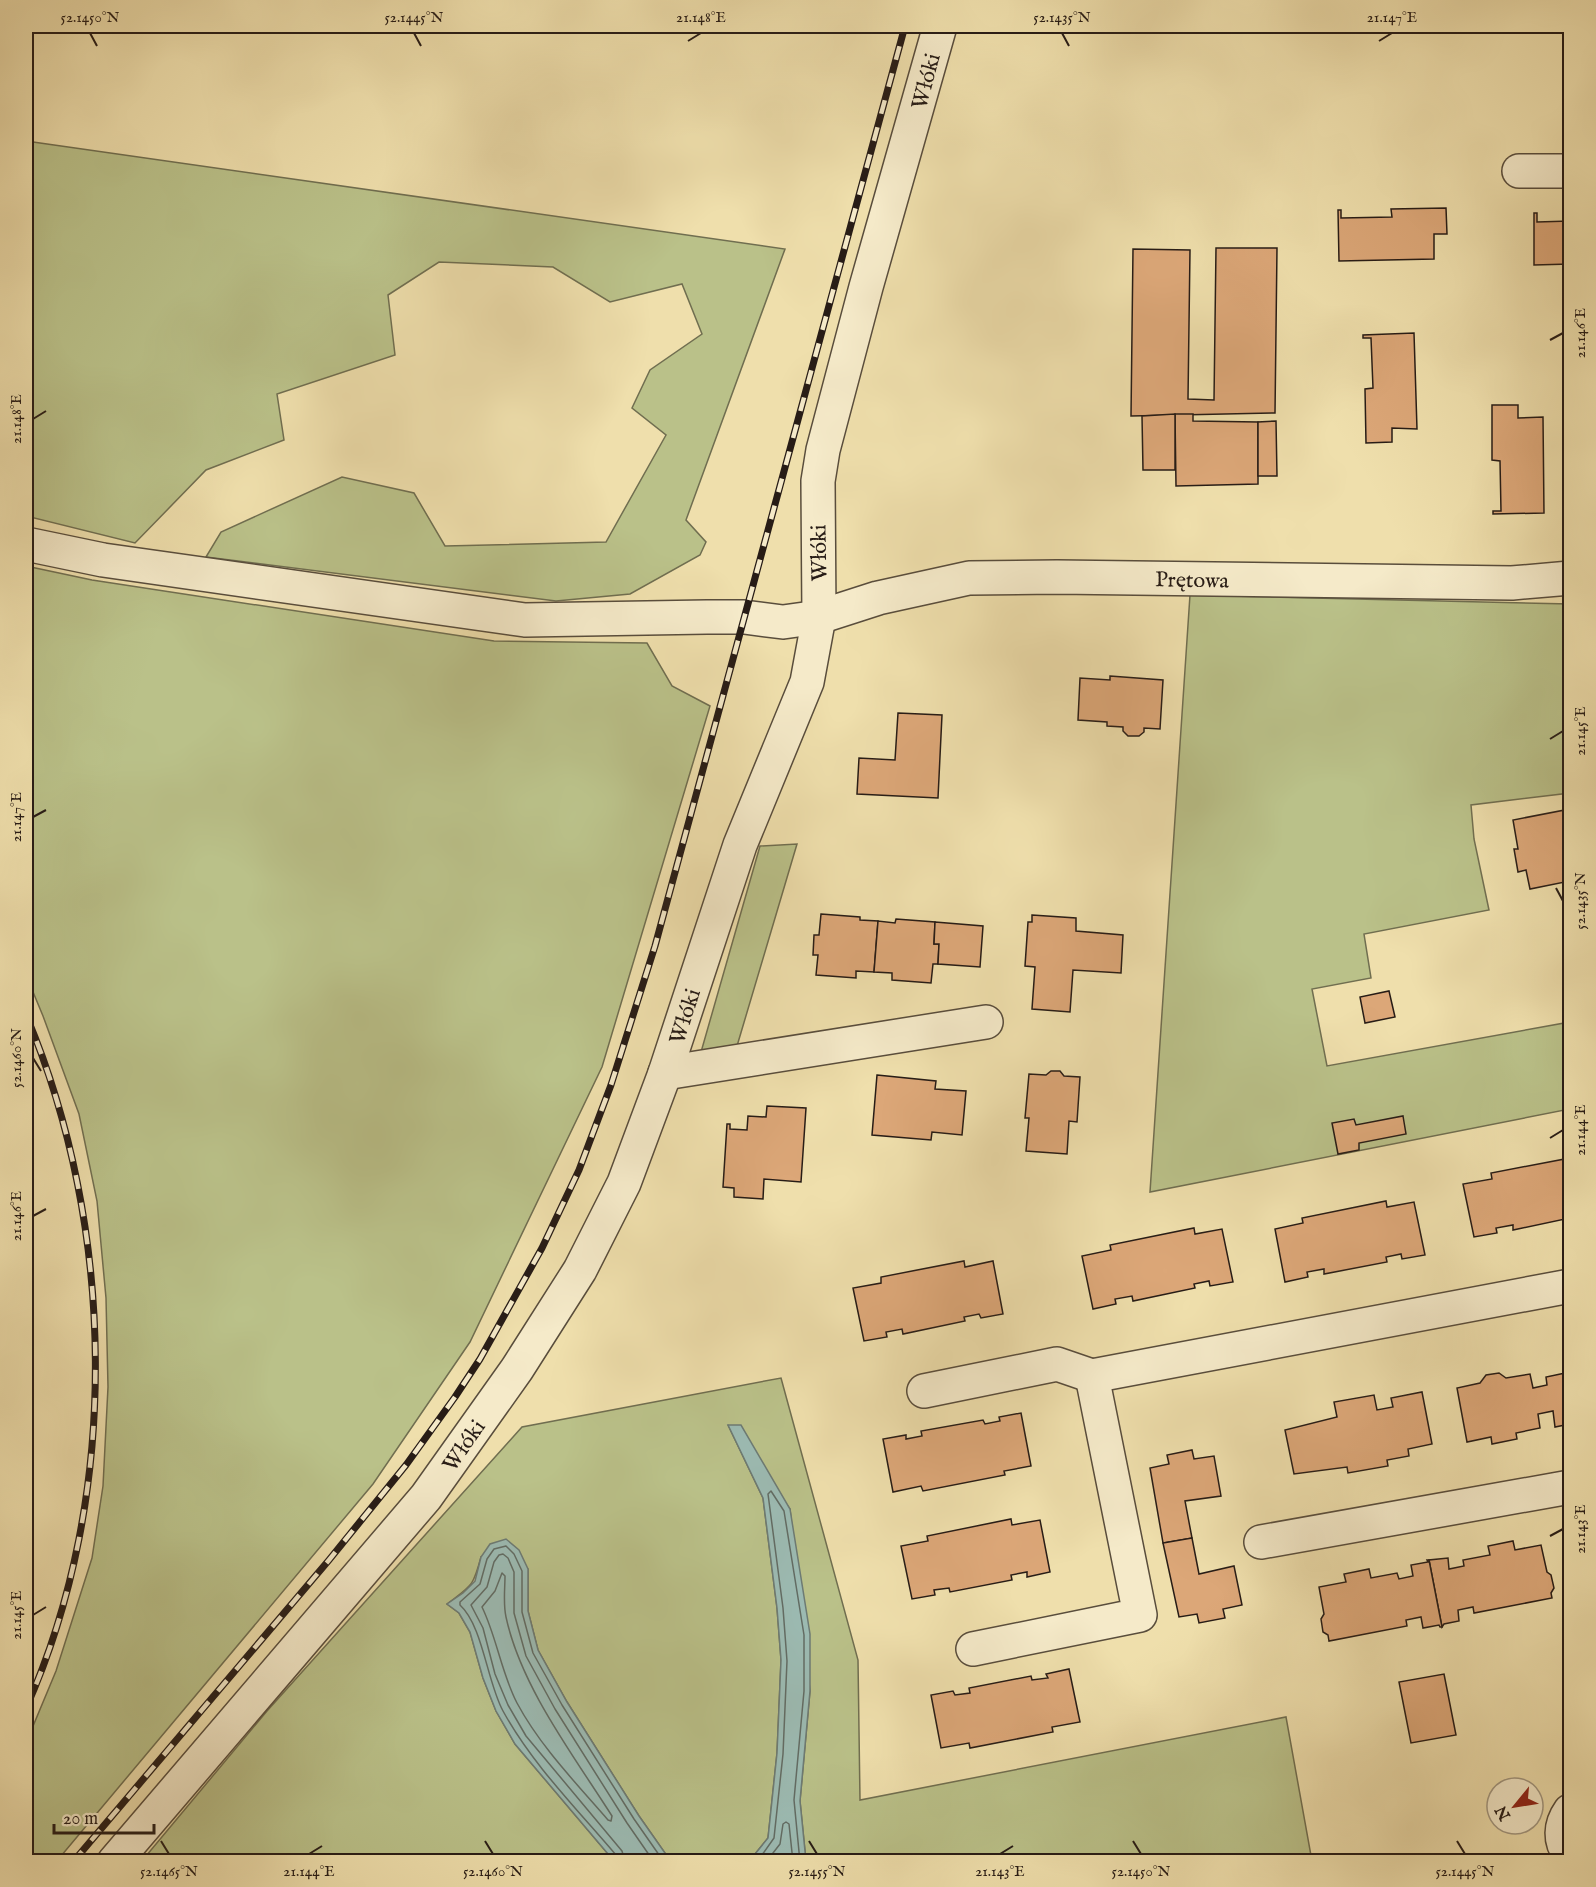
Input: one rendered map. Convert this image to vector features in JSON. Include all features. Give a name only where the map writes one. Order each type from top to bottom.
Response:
[{"type":"street","name":"Włóki","points":[[114,1862],[426,1497],[517,1369],[580,1270],[624,1183],[665,1073],[740,845],[807,682],[819,617],[818,481],[823,450],[866,287],[940,26]]},
{"type":"street","points":[[1519,171],[1570,171]]},
{"type":"street","name":"Prętowa","points":[[26,544],[103,560],[525,620],[744,617],[783,622],[819,617],[878,598],[969,578],[1057,577],[1512,583],[1570,578]]},
{"type":"street","points":[[665,1073],[986,1022]]},
{"type":"street","points":[[924,1391],[1058,1364],[1092,1376],[1570,1286]]},
{"type":"street","points":[[973,1649],[1140,1615],[1092,1376]]},
{"type":"street","points":[[1261,1542],[1570,1487]]},
{"type":"street","points":[[1563,1855],[1562,1828],[1570,1811]]},
{"type":"green space","points":[[26,141],[785,249],[686,520],[706,542],[700,555],[630,594],[556,601],[206,557],[221,532],[342,477],[414,493],[445,546],[606,542],[666,435],[632,408],[650,370],[702,334],[682,284],[610,302],[553,267],[439,262],[388,295],[395,355],[277,394],[284,440],[206,470],[135,543],[26,516]]},
{"type":"green space","points":[[26,566],[92,580],[494,641],[647,643],[672,686],[710,706],[602,1067],[470,1342],[373,1484],[56,1862],[26,1861],[26,1743],[56,1671],[92,1558],[103,1486],[108,1387],[106,1298],[97,1201],[79,1114],[26,975]]},
{"type":"green space","points":[[1190,595],[1570,604],[1570,793],[1471,805],[1474,839],[1489,910],[1364,934],[1371,978],[1312,989],[1327,1066],[1570,1022],[1570,1109],[1150,1192]]},
{"type":"green space","points":[[797,844],[737,1046],[701,1052],[760,846]]},
{"type":"green space","points":[[781,1378],[858,1660],[860,1800],[1286,1717],[1312,1861],[806,1861],[800,1801],[810,1691],[790,1509],[728,1425],[763,1498],[781,1660],[777,1753],[768,1838],[751,1859],[746,1862],[675,1862],[667,1856],[567,1702],[538,1650],[528,1611],[528,1569],[481,1557],[470,1585],[447,1604],[459,1613],[470,1632],[483,1678],[496,1711],[515,1744],[614,1861],[141,1862],[267,1711],[522,1427]]},
{"type":"water","points":[[728,1425],[741,1425],[790,1509],[810,1634],[810,1691],[800,1801],[806,1861],[746,1861],[751,1859],[768,1838],[777,1753],[781,1660],[763,1498]]},
{"type":"water","points":[[506,1539],[519,1550],[528,1569],[528,1611],[538,1650],[567,1702],[639,1816],[667,1856],[675,1861],[614,1861],[515,1744],[496,1711],[483,1678],[470,1632],[459,1613],[447,1604],[475,1581],[481,1557],[490,1544]]},
{"type":"building","points":[[1446,208],[1447,234],[1434,234],[1434,259],[1339,261],[1338,210],[1341,210],[1341,218],[1392,217],[1391,209]]},
{"type":"building","points":[[1534,213],[1537,213],[1537,222],[1570,221],[1570,264],[1534,265]]},
{"type":"building","points":[[1216,248],[1277,248],[1275,413],[1131,416],[1133,249],[1190,250],[1188,399],[1214,400]]},
{"type":"building","points":[[1414,333],[1417,429],[1392,428],[1392,442],[1366,443],[1365,389],[1373,388],[1371,338],[1363,338],[1363,335]]},
{"type":"building","points":[[1492,405],[1518,405],[1518,418],[1543,417],[1544,513],[1493,514],[1493,511],[1501,511],[1500,461],[1492,460]]},
{"type":"building","points":[[1175,414],[1193,414],[1193,421],[1258,422],[1258,484],[1176,486]]},
{"type":"building","points":[[1175,414],[1175,470],[1143,470],[1142,416]]},
{"type":"building","points":[[1276,421],[1277,476],[1258,476],[1258,422]]},
{"type":"building","points":[[1110,676],[1163,680],[1160,729],[1144,728],[1144,732],[1139,736],[1128,736],[1123,731],[1123,727],[1107,726],[1107,722],[1078,720],[1080,678],[1110,680]]},
{"type":"building","points":[[898,713],[942,715],[938,798],[857,794],[859,758],[895,760]]},
{"type":"building","points":[[1570,809],[1570,881],[1530,889],[1526,870],[1518,872],[1514,849],[1518,849],[1513,820]]},
{"type":"building","points":[[821,914],[878,921],[874,972],[856,971],[856,978],[816,975],[818,955],[813,955],[814,935],[819,935]]},
{"type":"building","points":[[1032,915],[1076,918],[1076,931],[1123,935],[1121,973],[1073,970],[1070,1012],[1032,1009],[1035,967],[1025,966],[1028,922],[1032,922]]},
{"type":"building","points":[[896,919],[935,922],[934,944],[939,944],[938,964],[933,964],[931,983],[892,980],[892,973],[874,972],[878,921],[895,923]]},
{"type":"building","points":[[935,922],[983,926],[980,967],[938,964],[939,944],[934,944]]},
{"type":"building","points":[[1389,991],[1395,1017],[1365,1023],[1360,997]]},
{"type":"building","points":[[1051,1071],[1060,1071],[1064,1076],[1080,1077],[1077,1122],[1069,1121],[1067,1154],[1026,1151],[1029,1118],[1025,1118],[1029,1074],[1046,1075]]},
{"type":"building","points":[[877,1075],[936,1081],[935,1089],[966,1091],[962,1135],[932,1132],[931,1140],[872,1135]]},
{"type":"building","points":[[767,1106],[806,1108],[801,1182],[764,1179],[763,1199],[734,1197],[734,1188],[723,1187],[727,1124],[730,1124],[730,1129],[747,1130],[748,1116],[766,1117]]},
{"type":"building","points":[[1403,1116],[1406,1134],[1359,1143],[1359,1150],[1338,1154],[1332,1123],[1354,1119],[1356,1125]]},
{"type":"building","points":[[1570,1158],[1570,1218],[1513,1230],[1513,1225],[1496,1228],[1497,1233],[1474,1237],[1463,1184],[1492,1179],[1491,1173]]},
{"type":"building","points":[[1386,1201],[1387,1207],[1414,1202],[1425,1255],[1402,1259],[1401,1254],[1386,1257],[1387,1262],[1324,1274],[1324,1269],[1307,1272],[1308,1277],[1285,1282],[1275,1229],[1303,1223],[1302,1218]]},
{"type":"building","points":[[1194,1228],[1195,1234],[1222,1229],[1233,1282],[1210,1286],[1209,1281],[1194,1284],[1195,1288],[1133,1301],[1132,1296],[1115,1299],[1116,1304],[1093,1309],[1082,1256],[1111,1250],[1110,1245]]},
{"type":"building","points":[[964,1261],[965,1267],[993,1261],[1003,1314],[981,1318],[979,1314],[964,1317],[965,1321],[903,1334],[902,1329],[886,1332],[887,1337],[864,1341],[853,1288],[881,1283],[881,1277]]},
{"type":"building","points":[[1570,1372],[1570,1424],[1555,1427],[1553,1411],[1538,1414],[1540,1428],[1516,1433],[1517,1439],[1492,1444],[1491,1437],[1467,1442],[1457,1388],[1480,1383],[1486,1375],[1499,1373],[1506,1378],[1530,1374],[1533,1388],[1547,1385],[1546,1377]]},
{"type":"building","points":[[1422,1392],[1432,1444],[1408,1449],[1409,1456],[1387,1460],[1388,1466],[1348,1473],[1347,1467],[1294,1474],[1285,1430],[1337,1417],[1334,1402],[1374,1395],[1377,1410],[1393,1407],[1391,1398]]},
{"type":"building","points":[[1021,1413],[1031,1466],[1004,1471],[1005,1475],[923,1491],[921,1486],[893,1492],[883,1439],[906,1435],[906,1439],[922,1436],[921,1431],[983,1420],[985,1424],[1000,1421],[999,1417]]},
{"type":"building","points":[[1192,1450],[1194,1459],[1214,1456],[1221,1496],[1185,1501],[1192,1538],[1163,1543],[1150,1468],[1169,1464],[1167,1455]]},
{"type":"building","points":[[1011,1519],[1012,1525],[1040,1520],[1050,1572],[1027,1577],[1027,1572],[1011,1575],[1012,1580],[950,1592],[949,1588],[934,1590],[935,1595],[912,1599],[901,1546],[928,1541],[927,1536]]},
{"type":"building","points":[[1192,1538],[1199,1574],[1234,1566],[1242,1605],[1223,1609],[1225,1618],[1199,1623],[1197,1614],[1179,1617],[1163,1543]]},
{"type":"building","points":[[1513,1541],[1515,1550],[1541,1545],[1547,1572],[1551,1575],[1554,1588],[1551,1593],[1552,1598],[1474,1613],[1473,1607],[1458,1610],[1459,1621],[1444,1624],[1442,1627],[1429,1560],[1448,1558],[1449,1569],[1464,1566],[1463,1560],[1490,1555],[1488,1546]]},
{"type":"building","points":[[1429,1560],[1442,1627],[1439,1625],[1423,1628],[1421,1617],[1406,1620],[1407,1626],[1329,1641],[1328,1635],[1323,1632],[1321,1619],[1324,1614],[1319,1587],[1346,1582],[1344,1574],[1369,1569],[1371,1578],[1397,1573],[1399,1579],[1413,1576],[1411,1565],[1428,1562]]},
{"type":"building","points":[[1069,1669],[1080,1722],[1052,1727],[1053,1732],[970,1748],[969,1743],[941,1748],[931,1695],[953,1691],[955,1695],[970,1693],[969,1688],[1031,1676],[1032,1680],[1048,1678],[1046,1674]]},
{"type":"building","points":[[1444,1674],[1456,1735],[1411,1743],[1399,1682]]},
{"type":"railway","points":[[73,1862],[329,1560],[406,1465],[480,1359],[542,1248],[579,1170],[611,1085],[655,946],[905,26]]},
{"type":"railway","points":[[26,1015],[56,1097],[77,1183],[91,1272],[95,1362],[91,1451],[79,1540],[57,1626],[26,1708]]}]
